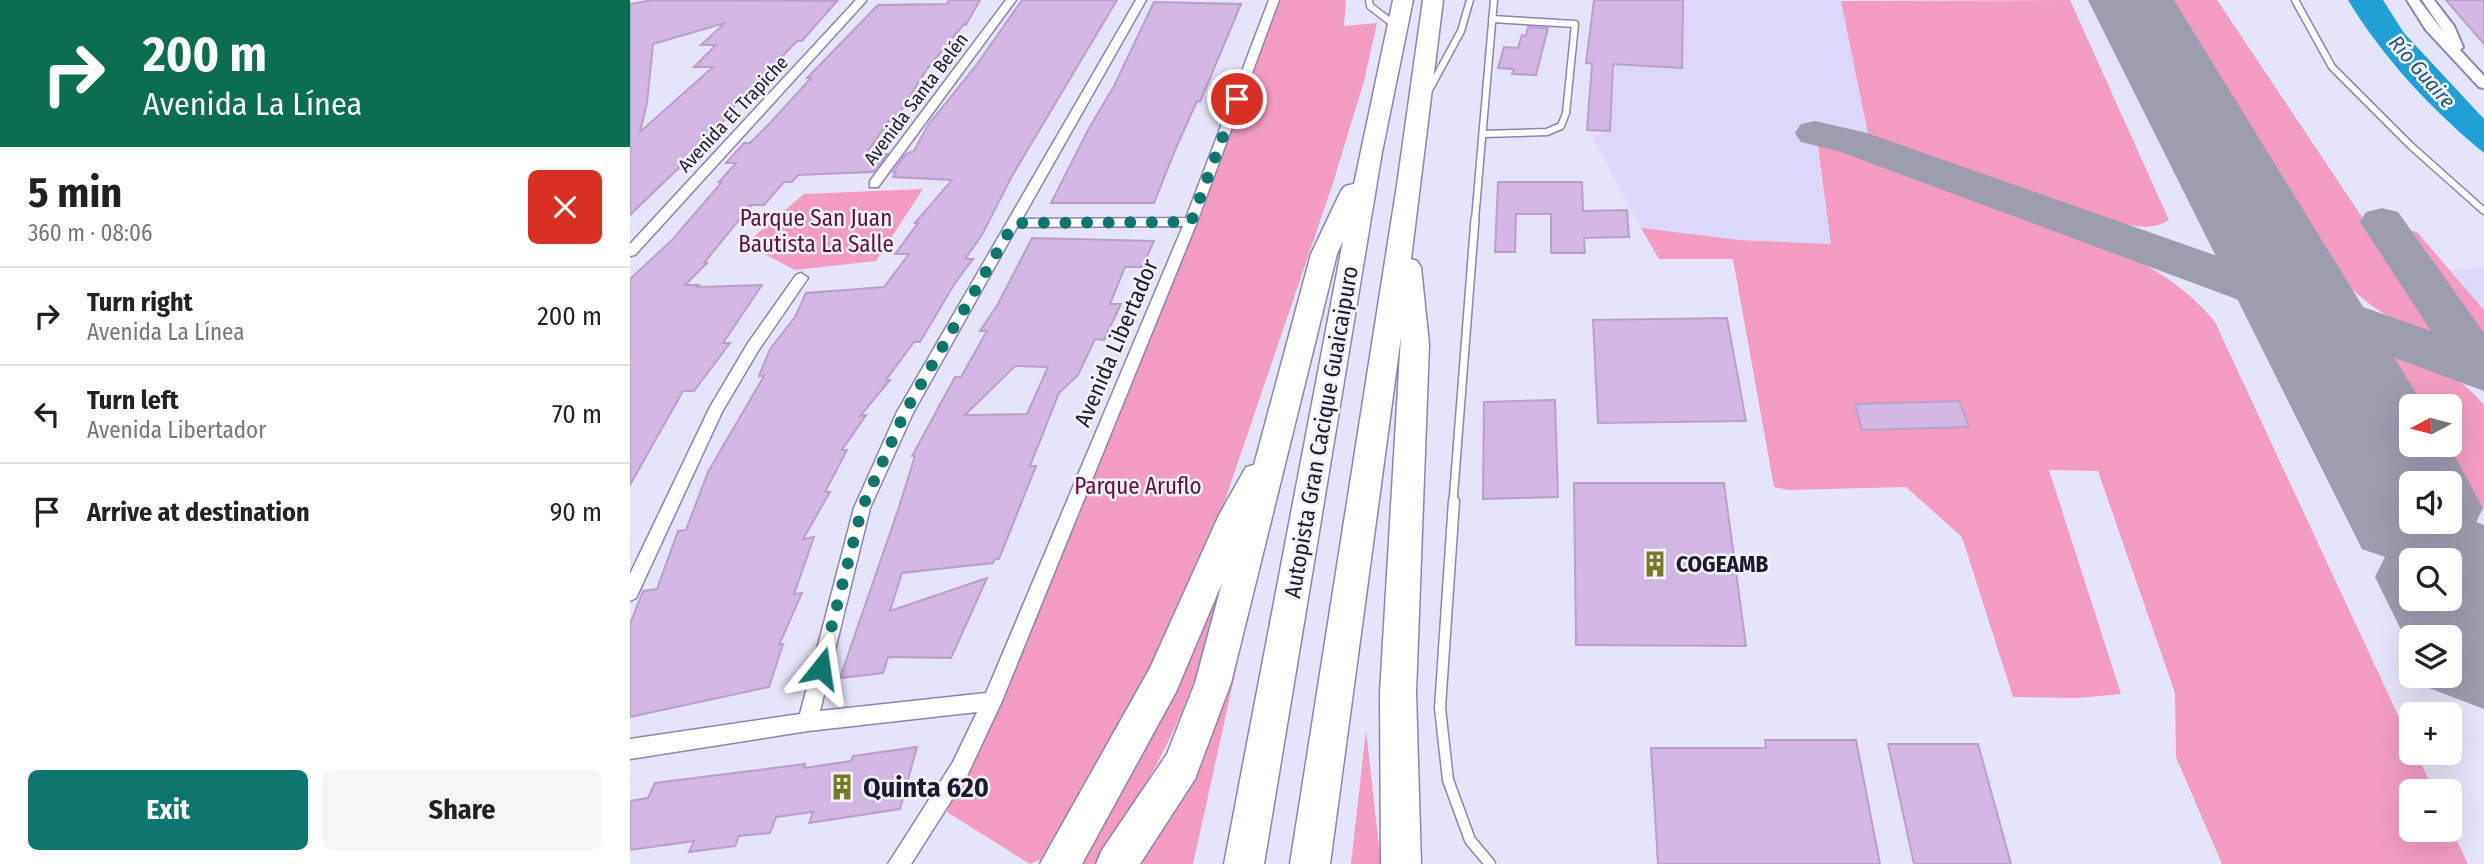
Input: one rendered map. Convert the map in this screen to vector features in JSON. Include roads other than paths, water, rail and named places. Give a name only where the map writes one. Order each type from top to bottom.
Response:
[{"type":"highway","name":"Autopista Gran Cacique Guaicaipuro","points":[[1244,864],[1371,152],[1403,0]]},
{"type":"highway","name":"Autopista Gran Cacique Guaicaipuro","points":[[1310,864],[1433,0]]},
{"type":"highway","points":[[1116,864],[1182,766],[1213,683],[1324,254],[1371,152]]},
{"type":"highway","points":[[1401,864],[1398,693],[1415,344],[1404,217]]},
{"type":"highway","points":[[1060,864],[1163,680],[1235,516],[1277,440]]},
{"type":"street","name":"Avenida El Trapiche","points":[[630,252],[862,0]]},
{"type":"street","name":"Avenida Santa Belén","points":[[874,184],[1011,0]]},
{"type":"street","points":[[808,722],[862,508],[905,412],[1141,0]]},
{"type":"street","name":"Avenida Libertador","points":[[899,864],[960,769],[992,701],[1191,222],[1274,0]]},
{"type":"street","points":[[2413,0],[2431,27],[2484,84]]},
{"type":"street","points":[[2428,0],[2448,26],[2459,56]]},
{"type":"street","points":[[1014,223],[1191,222]]},
{"type":"street","points":[[630,593],[715,411],[753,347],[801,278]]},
{"type":"street","points":[[630,749],[808,722],[992,701]]},
{"type":"lane","points":[[1369,0],[1370,6],[1397,27]]},
{"type":"lane","points":[[1417,115],[1461,31],[1470,0]]},
{"type":"lane","points":[[1490,864],[1470,840],[1448,780],[1440,708],[1463,355],[1493,0]]},
{"type":"lane","points":[[2295,0],[2332,67],[2411,146],[2484,211]]},
{"type":"lane","points":[[1483,134],[1547,132],[1561,126],[1566,113],[1575,24],[1492,19]]},
{"type":"water","name":"Río Guaire","points":[[2348,0],[2383,0],[2404,33],[2484,119],[2484,153],[2446,119],[2393,63]]},
{"type":"place","name":"COGEAMB","points":[[1655,564]]},
{"type":"place","name":"Quinta 620","points":[[842,787]]},
{"type":"park label","name":"Parque San Juan Bautista La Salle","points":[[816,231]]},
{"type":"park label","name":"Parque Aruflo","points":[[1138,486]]}]
